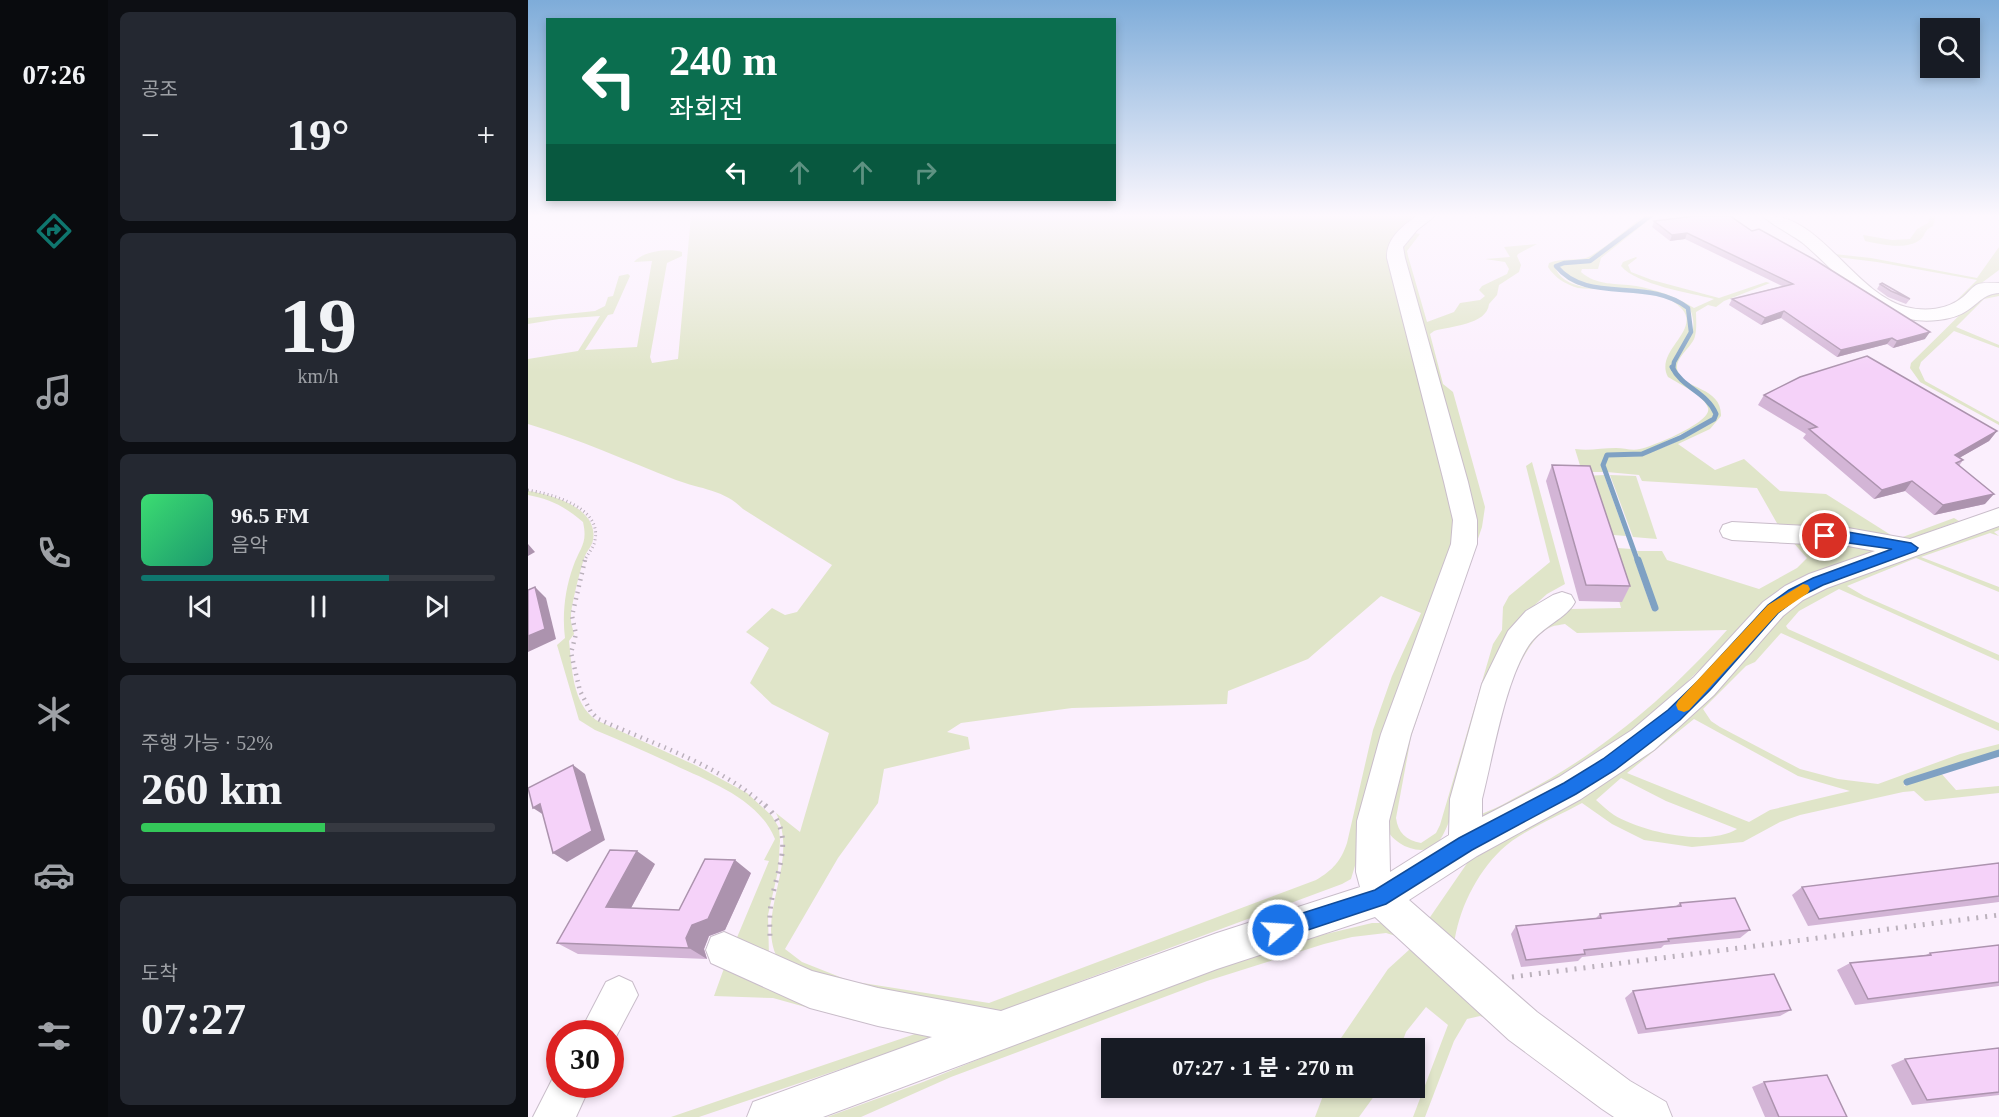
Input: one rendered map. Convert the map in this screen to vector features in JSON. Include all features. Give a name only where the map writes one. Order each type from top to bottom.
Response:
[{"type":"street","points":[[1399,268],[1465,520],[1464,544],[1396,734],[1372,821],[1373,872],[1380,898],[1523,1026],[1616,1095],[1650,1117]]},
{"type":"street","points":[[1839,268],[1869,296],[1905,314],[1952,313],[1964,307],[1982,289],[1999,288]]},
{"type":"street","points":[[768,1117],[1217,951],[1380,898],[1465,844],[1570,788],[1643,740],[1704,686],[1773,609],[1794,593],[1818,581],[1999,517]]},
{"type":"street","points":[[1732,531],[1848,537],[1911,548]]},
{"type":"street","points":[[1465,844],[1466,799],[1497,684],[1518,639],[1536,619],[1562,602]]},
{"type":"street","points":[[724,950],[810,989],[843,999],[999,1030]]},
{"type":"street","points":[[606,1020],[619,995]]},
{"type":"street","points":[[554,1117],[564,1098]]},
{"type":"path","points":[[528,490],[566,501],[588,516],[594,526],[595,542],[586,555],[572,616],[576,634],[572,640],[573,672],[589,713],[698,764],[749,791],[774,814],[781,827],[783,841],[781,863],[771,904],[769,934],[771,956],[777,975]]},
{"type":"path","points":[[1472,982],[1999,915]]},
{"type":"green space","points":[[651,268],[666,268],[650,357],[652,363],[678,359],[686,268],[1401,268],[1458,524],[1351,879],[1078,982],[991,1019],[780,963],[773,945],[771,927],[783,851],[782,832],[776,813],[800,832],[829,733],[772,704],[750,683],[769,648],[746,632],[772,608],[785,615],[797,612],[832,565],[720,494],[676,480],[584,443],[528,424],[528,359],[578,351],[600,316],[528,324],[528,318],[595,311],[605,306],[608,297],[613,296],[619,276],[628,274],[630,276],[613,314],[608,315],[585,350],[637,347]],"holes":[[[1381,596],[1421,613],[1392,676],[1373,730],[1345,849],[1336,864],[1316,880],[989,1003],[850,981],[802,962],[785,949],[838,858],[878,803],[884,769],[970,749],[968,737],[947,732],[961,723],[1072,708],[1227,704],[1228,691],[1308,659]]]},
{"type":"green space","points":[[1406,268],[1412,268],[1427,322],[1454,312],[1460,303],[1480,300],[1485,296],[1479,290],[1482,286],[1507,274],[1509,268],[1520,268],[1519,272],[1499,285],[1497,295],[1482,316],[1467,324],[1434,331],[1430,334],[1443,384],[1453,392],[1485,507],[1482,527],[1411,737],[1396,818],[1401,832],[1407,838],[1421,843],[1436,833],[1493,644],[1502,630],[1503,607],[1509,596],[1550,562],[1526,466],[1532,462],[1565,584],[1547,594],[1528,611],[1450,820],[1437,843],[1431,848],[1418,850],[1404,846],[1393,838],[1386,827],[1387,812],[1463,559]]},
{"type":"green space","points":[[1549,268],[1556,268],[1560,276],[1582,287],[1602,289],[1578,288],[1569,285]]},
{"type":"green space","points":[[1598,268],[1582,269],[1581,272],[1600,282],[1636,286],[1659,292],[1694,308],[1714,299],[1651,283],[1623,268],[1629,268],[1631,272],[1652,280],[1719,298],[1766,282],[1770,283],[1724,301],[1716,307],[1708,305],[1696,312],[1695,336],[1678,362],[1678,372],[1682,378],[1716,399],[1721,416],[1710,429],[1678,444],[1715,470],[1744,459],[1780,491],[1826,494],[1894,537],[1900,538],[1954,518],[1959,521],[1898,543],[1778,525],[1757,488],[1642,481],[1639,475],[1607,472],[1604,465],[1608,456],[1637,456],[1656,450],[1703,427],[1717,415],[1709,399],[1682,380],[1673,367],[1691,334],[1693,319],[1690,309],[1665,295],[1651,291],[1594,288],[1573,283],[1558,269]]},
{"type":"green space","points":[[1911,268],[1925,268],[1977,278],[1984,268],[1999,268],[1952,305],[1977,280]]},
{"type":"green space","points":[[1627,290],[1660,295],[1674,300],[1688,309],[1691,318],[1689,333],[1671,367],[1680,380],[1706,400],[1715,414],[1707,422],[1641,453],[1606,454],[1601,464],[1604,472],[1582,472],[1575,449],[1640,449],[1692,427],[1707,414],[1706,403],[1691,390],[1668,377],[1665,368],[1667,358],[1686,325],[1686,317],[1682,309],[1673,301],[1661,296]]},
{"type":"green space","points":[[1999,293],[1999,296],[1984,299],[1956,327],[1999,345],[1999,348],[1954,331],[1921,362],[1919,368],[1925,381],[1999,422],[1999,425],[1920,382],[1910,368],[1911,363],[1978,297]]},
{"type":"green space","points":[[1604,475],[1626,536],[1601,534],[1583,476]]},
{"type":"green space","points":[[1610,475],[1636,476],[1657,539],[1633,537]]},
{"type":"green space","points":[[528,491],[549,495],[571,505],[589,519],[593,529],[593,540],[583,561],[574,595],[571,623],[574,634],[569,641],[575,684],[588,713],[596,720],[697,766],[747,793],[772,816],[779,828],[778,871],[768,915],[769,957],[733,947],[769,861],[764,860],[775,839],[767,824],[743,801],[729,792],[595,730],[579,720],[557,645],[565,638],[566,593],[570,575],[584,541],[583,522],[557,504],[528,495]]},
{"type":"green space","points":[[1999,523],[1999,530],[1994,532],[1999,536],[1990,533],[1921,557],[1999,587],[1999,592],[1916,558],[1847,586],[1864,596],[1999,655],[1999,661],[1839,589],[1799,611],[1786,626],[1788,629],[1999,723],[1999,731],[1781,633],[1755,662],[1746,666],[1703,709],[1711,721],[1720,727],[1800,769],[1838,779],[1878,784],[1960,754],[1999,744],[1999,751],[1905,780],[1904,786],[1940,772],[1956,790],[1999,786],[1999,793],[1925,801],[1914,791],[1903,792],[1800,815],[1780,822],[1743,842],[1692,847],[1644,840],[1612,824],[1582,803],[1519,837],[1501,850],[1476,882],[1464,906],[1454,945],[1426,923],[1470,859],[1519,829],[1787,608],[1816,592]],"holes":[[[1694,719],[1798,776],[1850,791],[1770,810],[1749,822],[1627,773]],[[1621,778],[1666,801],[1737,829],[1709,837],[1693,837],[1658,832],[1626,821],[1614,815],[1596,800]]]},
{"type":"green space","points":[[1791,540],[1856,543],[1880,549],[1811,574],[1782,589],[1647,721],[1551,788],[1481,821],[1473,821],[1476,786],[1490,729],[1510,666],[1518,650],[1537,628],[1571,609],[1621,608],[1605,547],[1631,549],[1652,610],[1658,611],[1637,551],[1662,551],[1667,560],[1759,589],[1797,568],[1807,558]],"holes":[[[1565,624],[1577,633],[1727,630],[1658,700],[1607,741],[1552,777],[1490,811],[1478,815],[1492,742],[1511,683],[1523,658],[1537,638],[1551,627]]]},
{"type":"green space","points":[[1372,923],[1382,923],[1497,1023],[1480,1016],[1467,1019],[1454,1041],[1425,1117],[1413,1117],[1420,1098],[1425,1098],[1425,1085],[1448,1025],[1426,1007],[1404,1038],[1341,1038],[1388,969],[1410,949],[1396,936],[1386,933],[1352,937],[1207,981],[951,1077],[861,1117],[827,1117],[923,1082],[1126,999],[1284,944]]},
{"type":"green space","points":[[727,960],[959,1029],[699,1117],[671,1117],[918,1033],[852,1020],[773,998],[714,996]]},
{"type":"green space","points":[[1322,1098],[1373,1098],[1359,1117],[1315,1117]]},
{"type":"building","points":[[1760,268],[1828,268],[1930,332],[1897,341],[1892,338],[1841,350],[1784,311],[1765,318],[1732,299],[1793,284]]},
{"type":"building","points":[[1880,284],[1910,299],[1891,291]]},
{"type":"building","points":[[1867,356],[1997,431],[1955,455],[1963,460],[1956,463],[1994,494],[1943,505],[1912,481],[1882,490],[1809,429],[1817,427],[1764,395],[1800,377]]},
{"type":"building","points":[[1552,465],[1590,466],[1630,586],[1586,585]]},
{"type":"building","points":[[535,587],[545,629],[528,636],[528,590]]},
{"type":"building","points":[[573,765],[592,831],[553,853],[540,804],[533,808],[528,788]]},
{"type":"building","points":[[610,850],[637,851],[606,907],[679,910],[705,859],[735,860],[708,919],[692,925],[686,938],[689,948],[557,943]]},
{"type":"building","points":[[1999,863],[1999,896],[1819,919],[1802,887]]},
{"type":"building","points":[[1735,898],[1750,930],[1584,950],[1585,954],[1526,960],[1516,926],[1601,918],[1600,914]]},
{"type":"building","points":[[1999,945],[1999,982],[1868,999],[1850,963],[1931,955],[1930,953]]},
{"type":"building","points":[[1774,974],[1791,1010],[1646,1029],[1633,991]]},
{"type":"building","points":[[1999,1048],[1999,1092],[1927,1100],[1905,1059]]},
{"type":"building","points":[[1827,1075],[1847,1117],[1779,1117],[1764,1082]]},
{"type":"waterway","points":[[1558,268],[1569,278],[1584,285],[1655,293],[1688,308],[1691,332],[1674,362],[1673,369]]},
{"type":"waterway","points":[[1638,562],[1603,465],[1607,455],[1642,454],[1682,437],[1714,419],[1716,414],[1707,400],[1682,380],[1673,369]]},
{"type":"waterway","points":[[1638,560],[1655,608]]},
{"type":"waterway","points":[[1907,782],[1999,753]]},
{"type":"slow traffic","points":[[1684,705],[1773,609],[1803,589]]},
{"type":"route","points":[[1278,930],[1380,898],[1465,844],[1609,765],[1674,715],[1704,686],[1773,609],[1794,593],[1818,581],[1911,548],[1848,537],[1825,536]]}]
